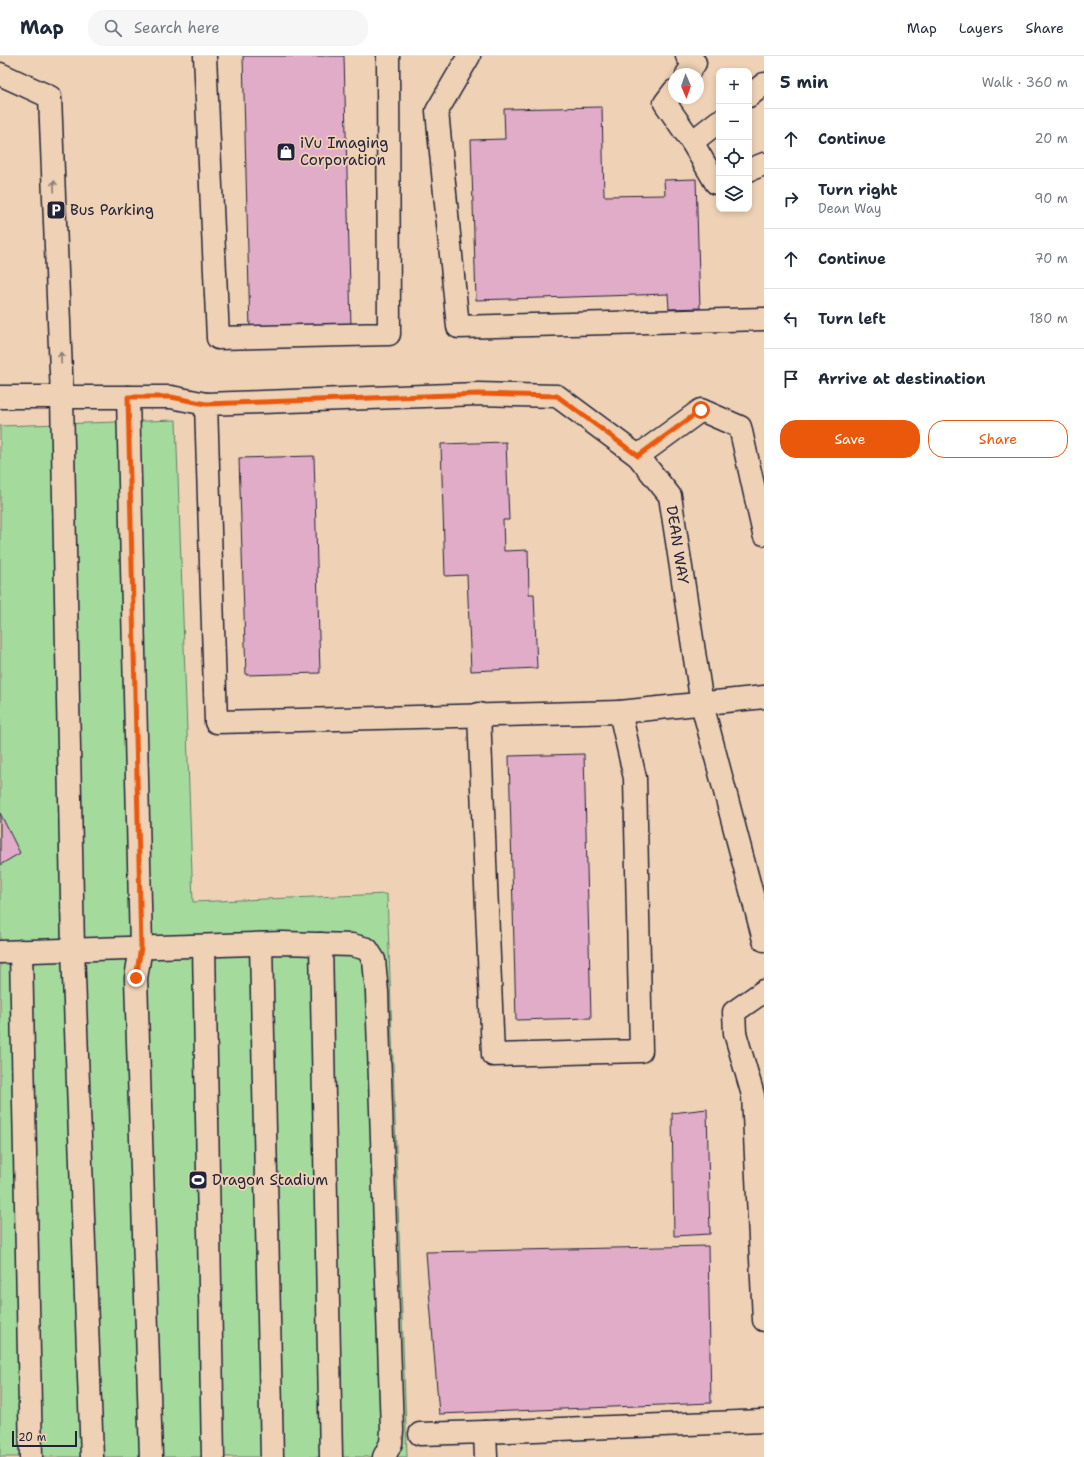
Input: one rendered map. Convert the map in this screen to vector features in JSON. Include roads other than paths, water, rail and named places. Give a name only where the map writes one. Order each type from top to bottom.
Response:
[{"type":"lane","points":[[205,56],[218,338],[389,334],[388,56]]},
{"type":"lane","points":[[469,56],[437,111],[458,327],[764,319]]},
{"type":"lane","points":[[687,56],[695,63],[691,68]]},
{"type":"lane","points":[[0,74],[50,97],[62,396],[73,950],[92,1457]]},
{"type":"lane","points":[[752,94],[764,84]]},
{"type":"lane","points":[[668,99],[665,103],[692,142],[716,183]]},
{"type":"lane","points":[[692,142],[716,123]]},
{"type":"lane","points":[[752,169],[764,164]]},
{"type":"lane","name":"DEAN WAY","points":[[0,397],[171,397],[206,404],[478,394],[557,396],[638,456],[670,496],[702,704],[764,940]]},
{"type":"lane","points":[[128,397],[141,947],[136,978],[151,1457]]},
{"type":"lane","points":[[206,404],[216,722],[479,714],[620,712],[764,697]]},
{"type":"lane","points":[[638,456],[701,410],[740,427],[764,534]]},
{"type":"lane","points":[[479,714],[493,1055],[641,1051],[635,778],[620,712]]},
{"type":"lane","points":[[261,944],[272,1457]]},
{"type":"lane","points":[[0,952],[261,944],[352,945],[367,949],[374,960],[377,992],[392,1430],[391,1443],[384,1457]]},
{"type":"lane","points":[[321,944],[331,1457]]},
{"type":"lane","points":[[204,946],[213,1457]]},
{"type":"lane","points":[[21,951],[30,1457]]},
{"type":"lane","points":[[764,991],[734,1012],[735,1033],[753,1095],[764,1320]]},
{"type":"lane","points":[[420,1434],[764,1421]]},
{"type":"lane","points":[[485,1432],[486,1457]]},
{"type":"place","name":"iVu Imaging Corporation","points":[[286,152]]},
{"type":"place","name":"Bus Parking","points":[[56,210]]},
{"type":"place","name":"Dragon Stadium","points":[[198,1180]]}]
